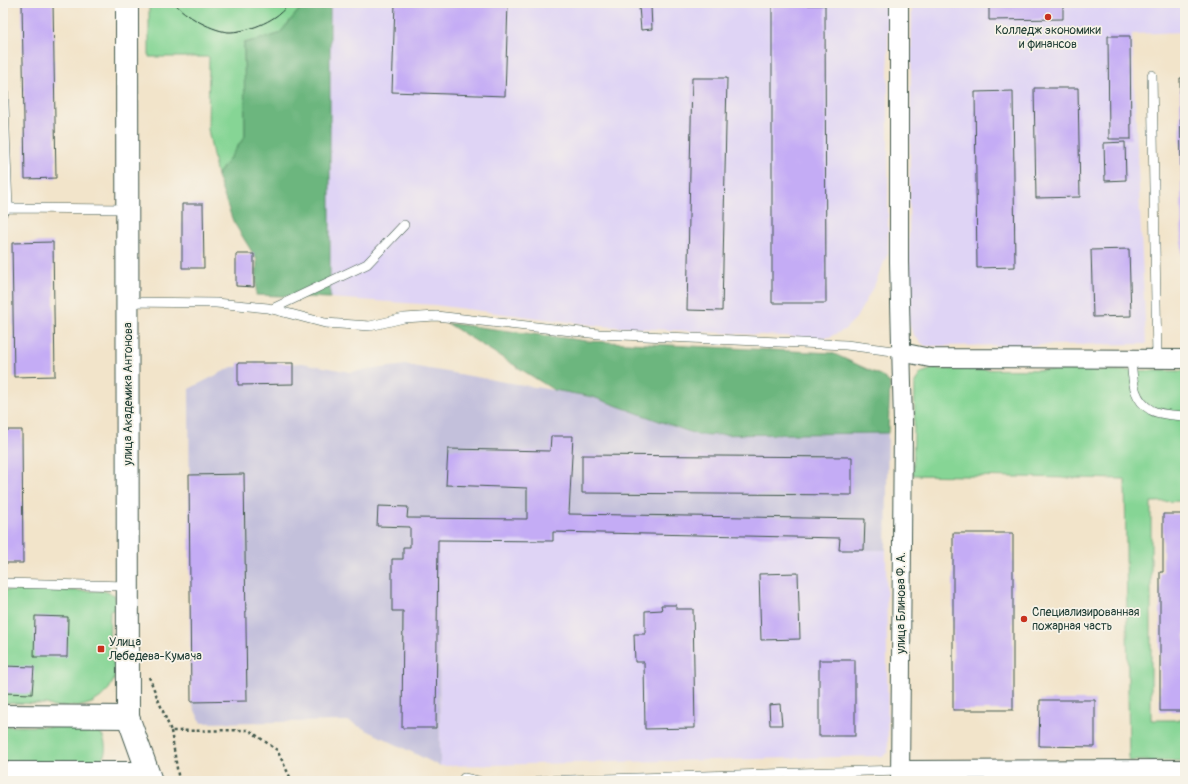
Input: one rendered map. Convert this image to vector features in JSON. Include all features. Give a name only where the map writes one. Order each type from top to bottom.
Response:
[{"type":"main road","name":"улица Академика Антонова","points":[[127,3],[128,717],[149,777]]},
{"type":"main road","points":[[3,716],[128,717]]},
{"type":"main road","points":[[3,773],[46,777],[149,777]]},
{"type":"street","name":"улица Блинова Ф. А.","points":[[899,3],[899,262],[903,424],[900,776]]},
{"type":"street","points":[[901,352],[930,358],[1185,359]]},
{"type":"street","points":[[900,776],[1185,769]]},
{"type":"lane","points":[[1152,75],[1157,359]]},
{"type":"lane","points":[[3,79],[6,210],[127,209]]},
{"type":"lane","points":[[272,309],[367,264],[404,225]]},
{"type":"lane","points":[[128,302],[216,304],[272,309],[325,323],[370,326],[404,318],[436,316],[599,334],[846,346],[901,352]]},
{"type":"lane","points":[[1131,359],[1133,384],[1138,398],[1152,411],[1185,416]]},
{"type":"lane","points":[[3,584],[128,586]]},
{"type":"lane","points":[[538,781],[900,776]]},
{"type":"lane","points":[[464,778],[478,781]]},
{"type":"path","points":[[148,673],[170,731],[179,781]]},
{"type":"path","points":[[170,731],[248,730],[277,750],[290,777]]},
{"type":"shaded area","points":[[330,3],[888,3],[888,253],[874,286],[856,318],[844,330],[829,337],[817,338],[601,326],[435,305],[330,298]]},
{"type":"shaded area","points":[[912,3],[1185,3],[1185,37],[1184,32],[1132,34],[1146,344],[925,346],[914,336],[908,322]]},
{"type":"shaded area","points":[[302,363],[350,372],[406,365],[593,397],[698,435],[888,433],[886,550],[839,550],[840,538],[554,532],[553,541],[438,540],[440,766],[348,721],[201,723],[191,702],[189,389],[232,367]]},
{"type":"shaded area","points":[[553,532],[840,538],[839,550],[886,550],[888,752],[883,756],[440,766],[438,540],[553,540]]},
{"type":"green space","points":[[149,3],[300,3],[299,10],[279,34],[244,43],[245,136],[217,176],[208,129],[209,57],[149,57]]},
{"type":"green space","points":[[300,3],[330,3],[330,298],[256,295],[257,260],[233,221],[217,176],[245,136],[244,43],[279,34],[299,10]]},
{"type":"green space","points":[[447,323],[587,341],[832,353],[882,376],[890,383],[888,433],[698,435],[593,397],[554,390]]},
{"type":"green space","points":[[933,369],[1185,371],[1185,501],[1151,502],[1151,720],[1185,720],[1185,761],[1129,761],[1125,479],[913,475],[915,382],[921,373]]},
{"type":"green space","points":[[3,590],[104,591],[115,595],[116,609],[110,611],[109,659],[116,665],[115,678],[109,689],[101,697],[92,703],[82,706],[53,707],[46,704],[3,703]]},
{"type":"green space","points":[[3,726],[95,727],[101,734],[105,743],[105,753],[99,761],[90,763],[3,763]]},
{"type":"building","points":[[22,3],[53,3],[56,178],[25,179]]},
{"type":"building","points":[[395,3],[508,3],[505,96],[392,92]]},
{"type":"building","points":[[989,3],[1063,3],[1063,19],[989,20]]},
{"type":"building","points":[[772,5],[825,5],[826,303],[772,303]]},
{"type":"building","points":[[651,6],[652,29],[641,30],[639,7]]},
{"type":"building","points":[[1108,36],[1130,36],[1131,139],[1109,139]]},
{"type":"building","points":[[692,78],[727,78],[722,311],[687,310]]},
{"type":"building","points":[[1180,78],[1185,78],[1185,277],[1182,277]]},
{"type":"building","points":[[1034,88],[1078,88],[1080,197],[1036,198]]},
{"type":"building","points":[[1013,91],[1015,267],[977,268],[975,92]]},
{"type":"building","points":[[1125,142],[1126,180],[1105,181],[1104,143]]},
{"type":"building","points":[[182,204],[203,204],[204,268],[182,268]]},
{"type":"building","points":[[53,242],[55,376],[14,377],[12,243]]},
{"type":"building","points":[[1129,249],[1131,316],[1093,317],[1091,250]]},
{"type":"building","points":[[236,254],[254,254],[254,287],[236,286]]},
{"type":"building","points":[[238,363],[293,363],[293,384],[238,385]]},
{"type":"building","points":[[3,430],[22,430],[23,563],[3,563]]},
{"type":"building","points":[[551,436],[573,436],[569,514],[865,519],[864,550],[839,550],[840,538],[553,532],[553,541],[438,540],[436,728],[402,728],[403,611],[392,611],[392,559],[403,559],[403,547],[410,547],[410,527],[377,526],[378,506],[408,507],[407,518],[527,519],[527,488],[446,485],[448,449],[550,451]]},
{"type":"building","points":[[582,455],[852,457],[852,495],[582,493]]},
{"type":"building","points":[[244,474],[247,701],[191,702],[189,475]]},
{"type":"building","points":[[1163,514],[1185,514],[1185,711],[1160,711],[1160,572],[1163,572]]},
{"type":"building","points":[[953,533],[1013,533],[1013,710],[953,710]]},
{"type":"building","points":[[798,573],[800,639],[761,640],[759,574]]},
{"type":"building","points":[[661,605],[676,605],[676,609],[693,609],[695,728],[645,729],[644,662],[635,662],[634,634],[645,634],[645,611],[662,610]]},
{"type":"building","points":[[35,616],[68,617],[67,657],[34,657]]},
{"type":"building","points":[[819,660],[855,660],[855,736],[819,736]]},
{"type":"building","points":[[3,666],[34,667],[32,694],[3,693]]},
{"type":"building","points":[[1040,700],[1095,700],[1095,747],[1039,746]]},
{"type":"building","points":[[780,704],[782,725],[770,725],[769,705]]},
{"type":"tram line","points":[[175,3],[192,18],[217,30],[225,32],[239,31],[263,24],[278,15],[289,3]]},
{"type":"place","name":"Колледж экономики и финансов","points":[[1048,17]]},
{"type":"place","name":"Специализированная пожарная часть","points":[[1024,619]]},
{"type":"place","name":"Улица Лебедева-Кумача","points":[[101,649]]}]
